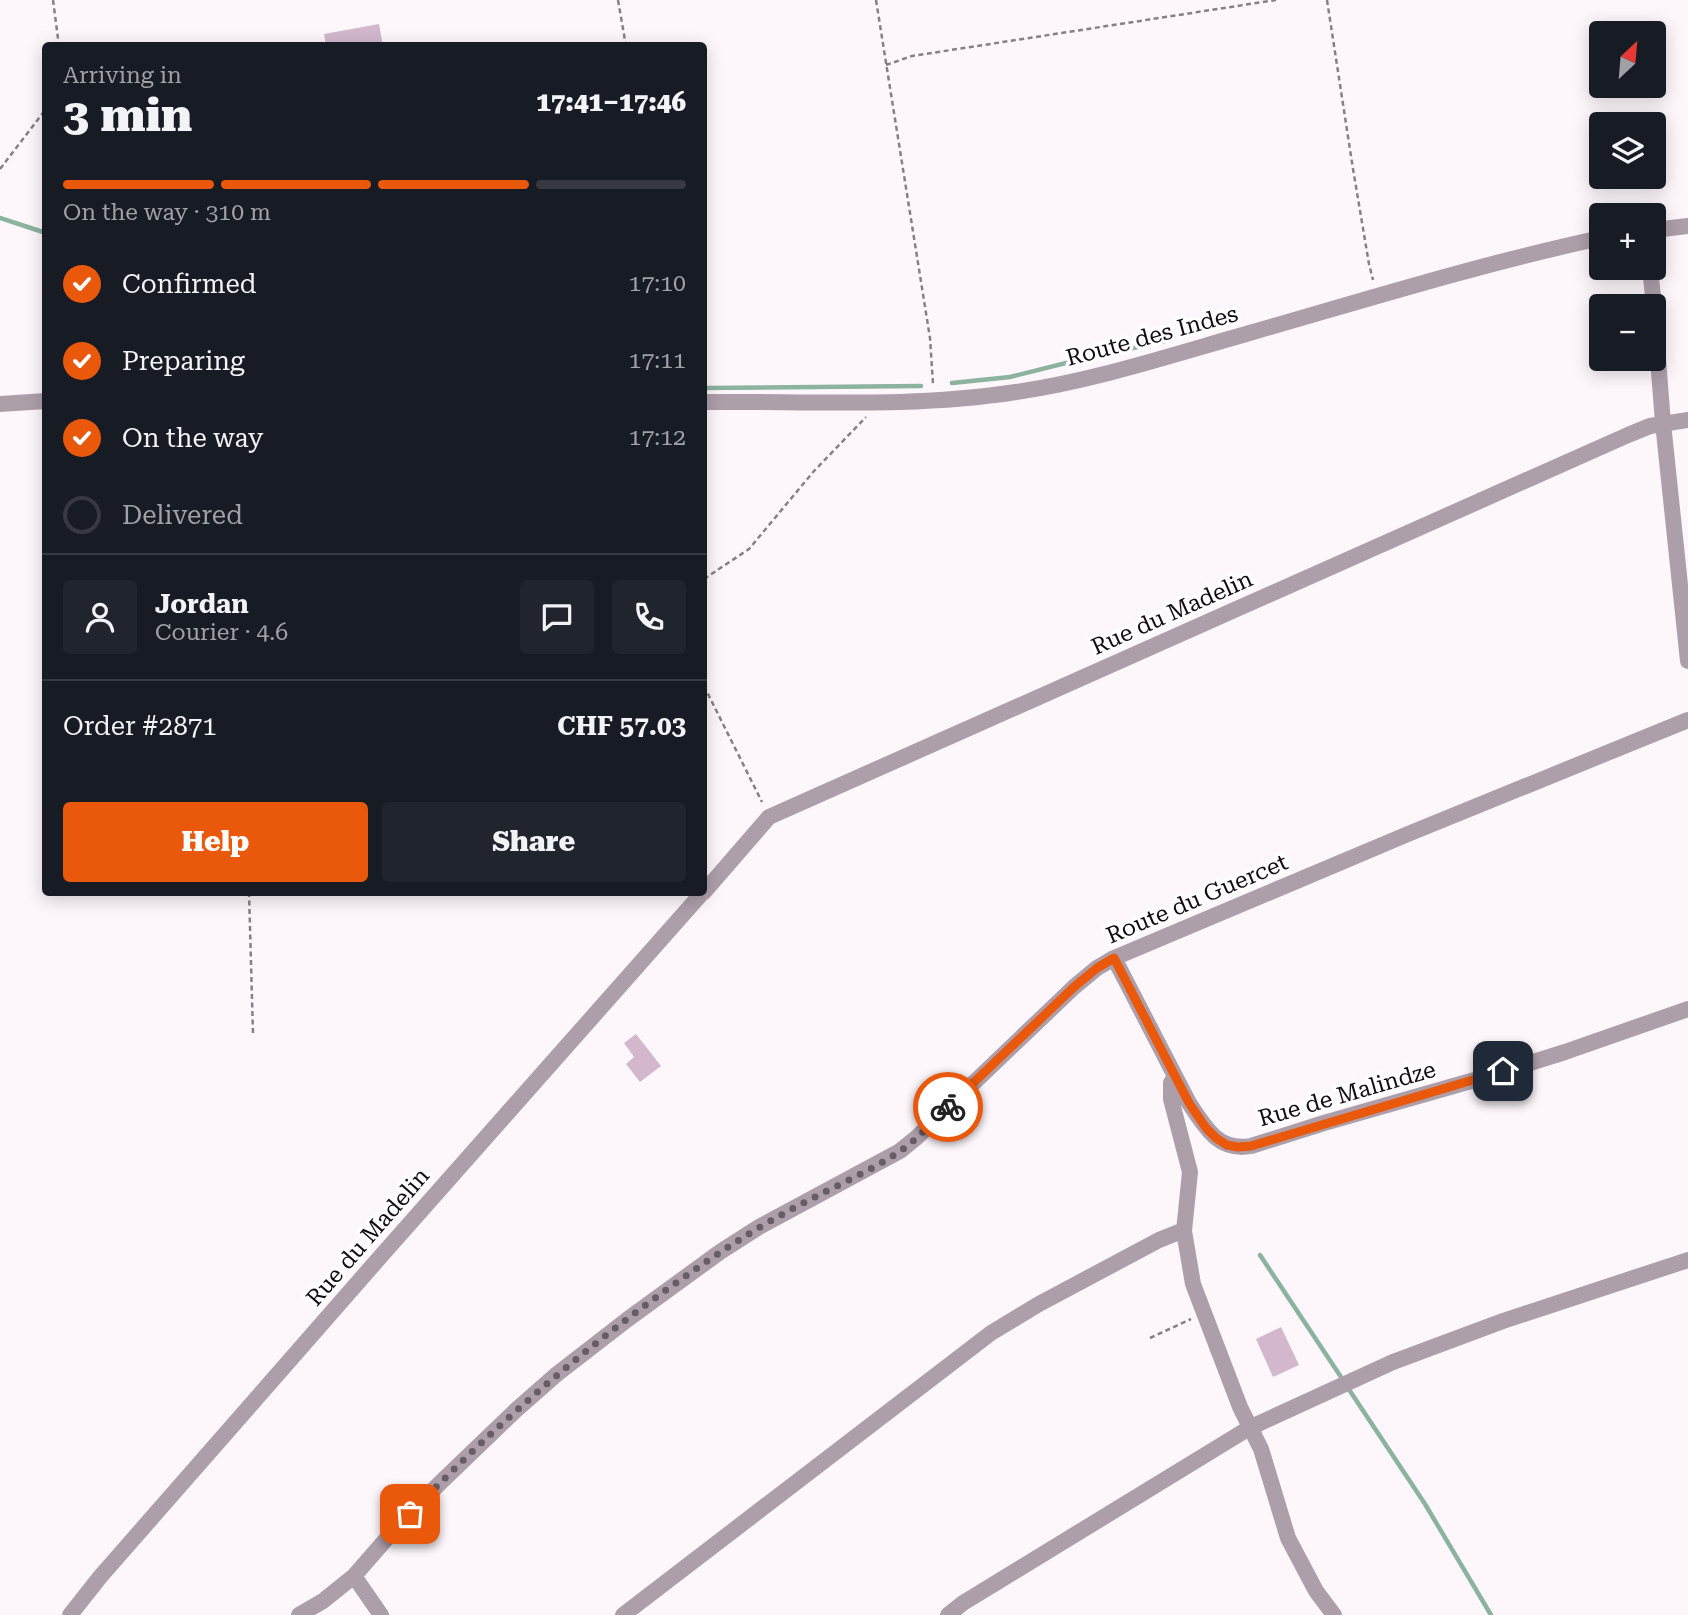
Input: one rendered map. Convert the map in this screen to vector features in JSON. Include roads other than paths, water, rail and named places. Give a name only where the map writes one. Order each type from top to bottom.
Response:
[{"type":"street","points":[[1666,229],[1688,226]]},
{"type":"street","name":"Route des Indes","points":[[707,402],[934,401],[1018,392],[1167,357],[1486,265],[1589,241]]},
{"type":"street","points":[[1659,371],[1688,661]]},
{"type":"street","points":[[0,404],[42,401]]},
{"type":"street","name":"Rue du Madelin","points":[[707,887],[769,817],[1628,435],[1650,426],[1688,420]]},
{"type":"street","name":"Route du Guercet","points":[[299,1615],[323,1601],[354,1576],[439,1484],[557,1374],[669,1288],[749,1233],[900,1151],[1097,968],[1114,958],[1408,834],[1688,720]]},
{"type":"street","name":"Rue du Madelin","points":[[70,1615],[100,1577],[381,1256],[699,896]]},
{"type":"street","name":"Rue de Malindze","points":[[1114,958],[1189,1103],[1212,1135],[1227,1145],[1244,1147],[1485,1077],[1688,1009]]},
{"type":"street","points":[[1175,1076],[1171,1083],[1171,1099],[1190,1172],[1184,1230],[1193,1284],[1240,1406],[1258,1441],[1288,1538],[1316,1591],[1334,1615]]},
{"type":"street","points":[[623,1615],[991,1332],[1159,1240],[1184,1230]]},
{"type":"street","points":[[948,1615],[962,1603],[1250,1428],[1393,1362],[1503,1321],[1688,1260]]},
{"type":"street","points":[[354,1576],[381,1615]]},
{"type":"waterway","points":[[0,218],[42,232]]},
{"type":"waterway","points":[[952,383],[1010,377],[1170,340]]},
{"type":"waterway","points":[[707,388],[921,386]]},
{"type":"waterway","points":[[1260,1255],[1343,1380]]},
{"type":"waterway","points":[[1348,1388],[1425,1504],[1491,1615]]}]
